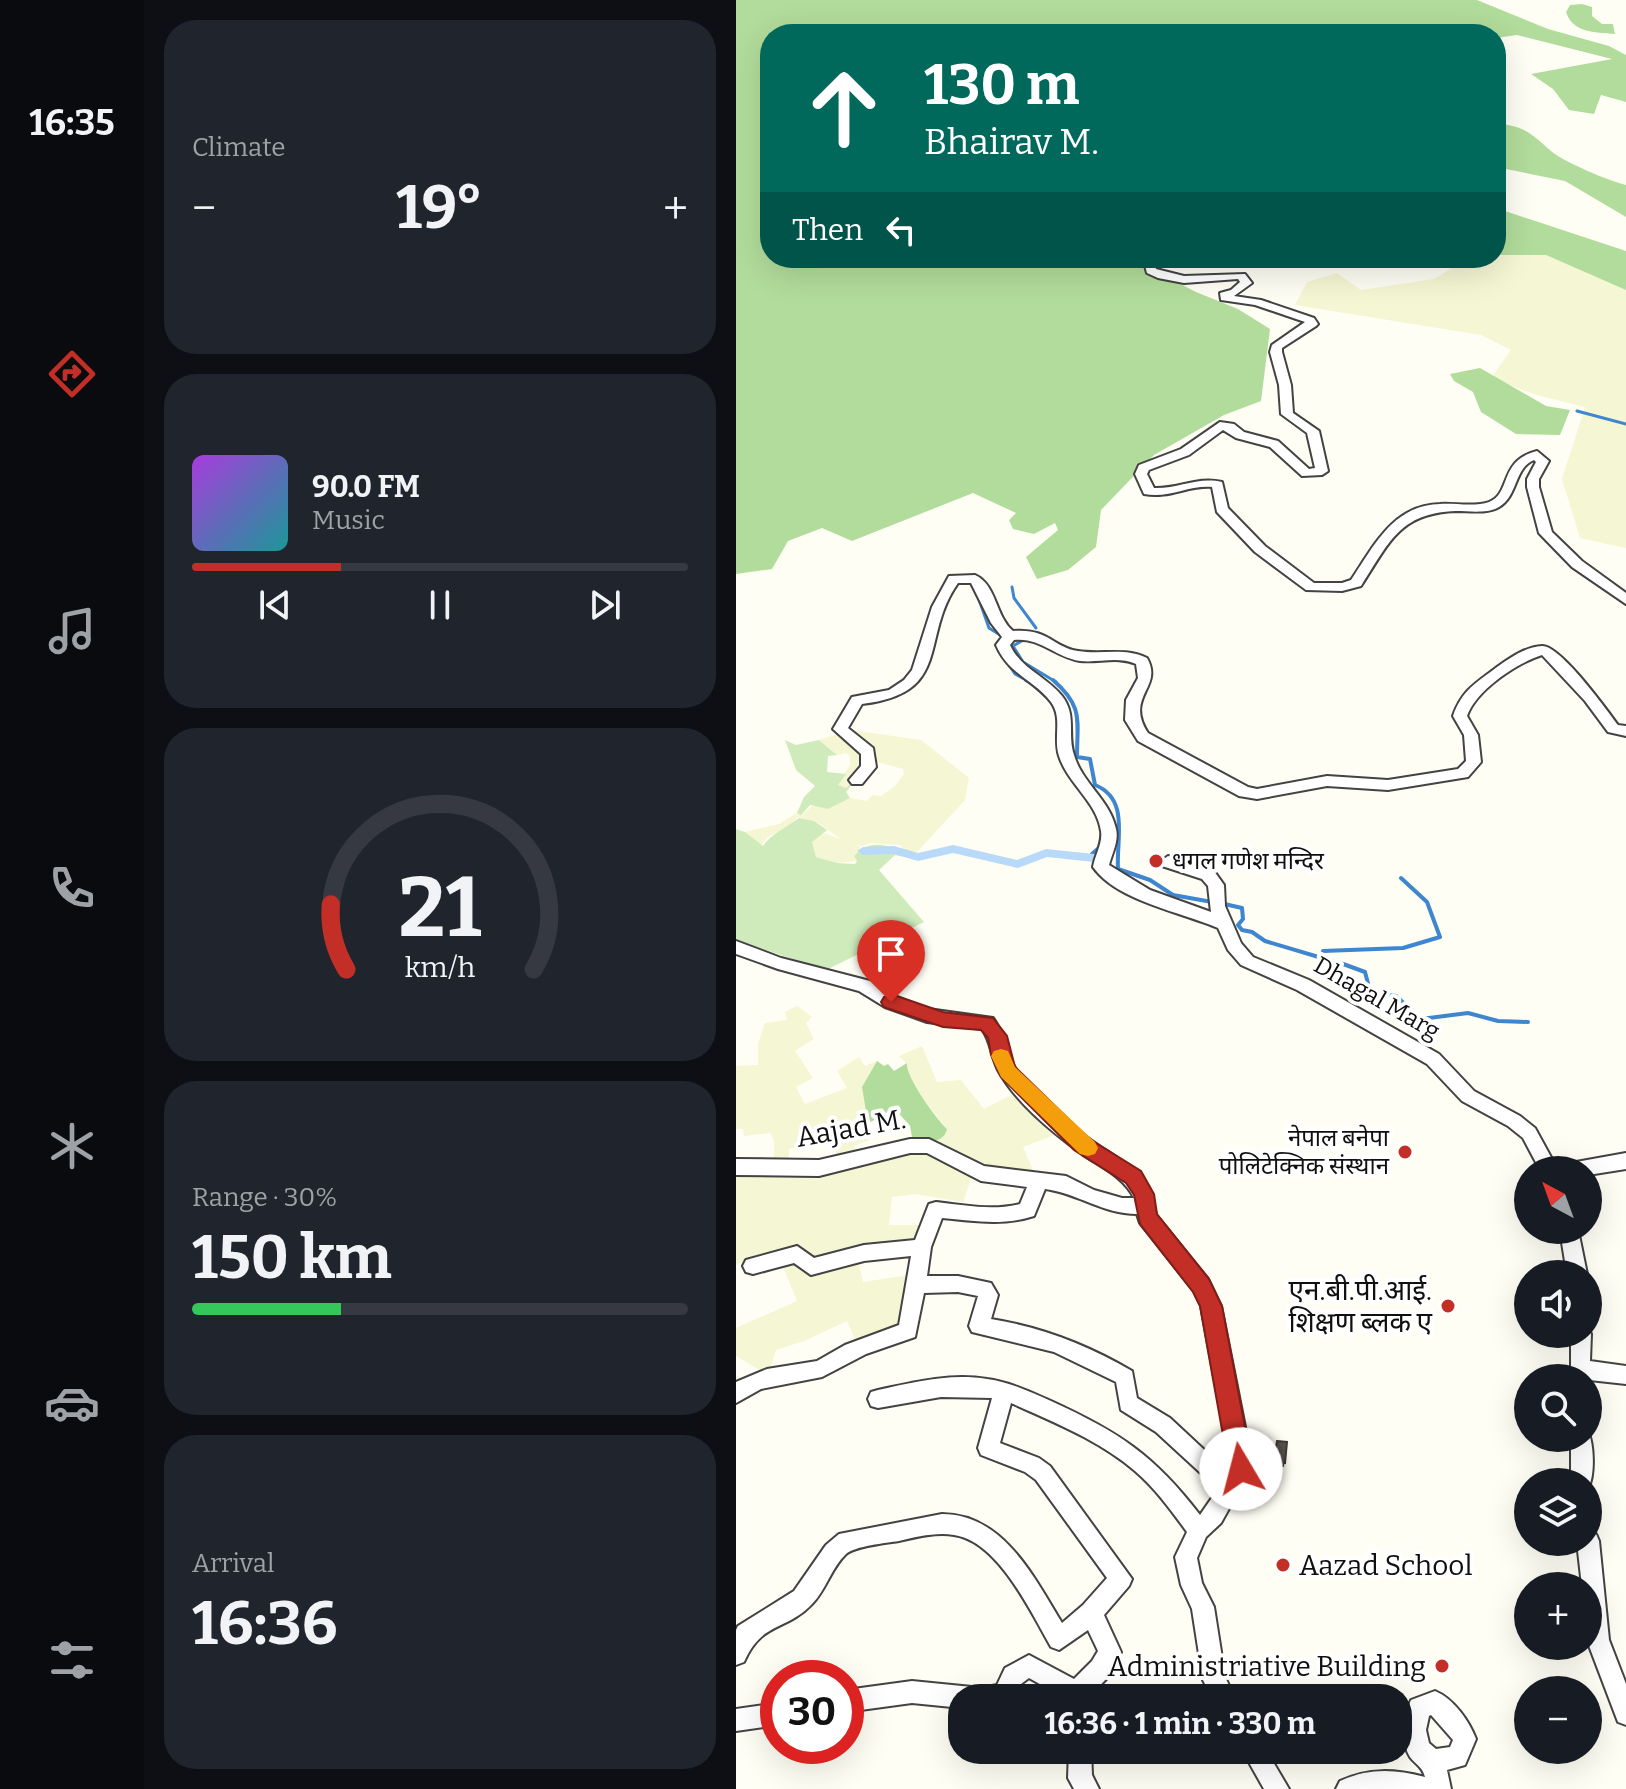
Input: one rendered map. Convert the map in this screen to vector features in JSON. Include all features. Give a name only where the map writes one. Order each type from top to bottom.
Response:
[{"type":"street","points":[[1150,268],[1160,276],[1191,279],[1241,276],[1246,283],[1224,295],[1225,298],[1257,302],[1310,320],[1312,324],[1304,331],[1276,347],[1285,385],[1287,414],[1313,431],[1322,471],[1306,473],[1281,448],[1240,435],[1226,426],[1216,428],[1185,452],[1146,466],[1141,474],[1146,489],[1158,493],[1205,482],[1218,485],[1222,509],[1260,549],[1311,587],[1342,587],[1356,583],[1389,532],[1401,521],[1431,508],[1492,506],[1504,497],[1518,465],[1526,458],[1537,455],[1543,461],[1533,479],[1533,487],[1546,533],[1577,564],[1626,600]]},
{"type":"street","points":[[857,780],[869,767],[868,752],[840,729],[843,721],[857,700],[893,694],[916,675],[928,649],[942,592],[954,579],[975,579],[985,588],[994,622],[1010,636]]},
{"type":"street","points":[[1225,924],[1142,894],[1114,880],[1101,867],[1110,834],[1103,812],[1067,758],[1066,725],[1061,704],[1009,661],[1003,645],[1010,636],[1030,632],[1076,655],[1115,655],[1142,661],[1146,669],[1145,678],[1133,700],[1132,720],[1143,737],[1244,792],[1257,794],[1327,781],[1388,785],[1463,773],[1474,762],[1471,735],[1460,716],[1466,699],[1521,657],[1543,650],[1590,698],[1613,729],[1626,731]]},
{"type":"street","name":"Dhagal Marg","points":[[1168,862],[1208,875],[1216,885],[1217,906],[1234,946],[1247,961],[1303,985],[1433,1059],[1468,1096],[1514,1121],[1529,1133],[1541,1156]]},
{"type":"street","points":[[736,947],[778,963],[864,986],[891,1002],[943,1019],[987,1023],[998,1036],[1000,1055],[1008,1072],[1081,1144],[1133,1177],[1144,1194],[1147,1217]]},
{"type":"street","name":"Aajad M.","points":[[736,1167],[819,1168],[910,1146],[929,1146],[981,1173],[1066,1184],[1089,1196],[1122,1206],[1144,1206],[1147,1217],[1201,1285],[1211,1306],[1241,1469],[1214,1516],[1199,1530],[1186,1557],[1192,1585],[1203,1607],[1216,1684]]},
{"type":"street","points":[[1602,1165],[1626,1161]]},
{"type":"street","points":[[736,1394],[747,1383],[765,1376],[783,1377],[823,1367],[845,1355],[908,1331],[922,1247],[936,1210],[993,1216],[1017,1214],[1027,1210],[1039,1180]]},
{"type":"street","points":[[753,1266],[797,1254],[811,1267],[864,1253],[922,1247]]},
{"type":"street","points":[[915,1285],[958,1284],[984,1289],[988,1295],[979,1326],[1041,1337],[1091,1356],[1125,1377],[1128,1403],[1163,1425],[1230,1487]]},
{"type":"street","points":[[1602,1374],[1626,1375]]},
{"type":"street","points":[[878,1399],[932,1388],[983,1386],[1004,1391],[1069,1421],[1134,1457],[1169,1490],[1199,1530]]},
{"type":"street","points":[[736,1654],[748,1632],[783,1614],[802,1599],[821,1576],[836,1546],[847,1541],[949,1523],[967,1526],[1001,1550],[1059,1639],[1091,1613],[1121,1579],[1043,1473],[1032,1465],[988,1448],[1004,1391]]},
{"type":"street","points":[[1590,1556],[1598,1640],[1626,1714]]},
{"type":"street","points":[[1087,1684],[1110,1652],[1091,1613]]},
{"type":"street","points":[[1009,1684],[1013,1676],[1029,1666],[1059,1684]]},
{"type":"street","points":[[864,1699],[912,1692],[948,1695]]},
{"type":"street","points":[[736,1720],[760,1717]]},
{"type":"street","points":[[1433,1761],[1439,1789]]},
{"type":"street","points":[[1080,1764],[1080,1778],[1087,1789]]},
{"type":"street","points":[[1262,1764],[1277,1789]]},
{"type":"street","points":[[1348,1789],[1359,1783],[1399,1782],[1428,1789]]},
{"type":"green space","points":[[736,0],[1477,0],[1548,29],[1609,46],[1626,55],[1626,102],[1601,95],[1594,114],[1569,110],[1553,89],[1531,74],[1612,59],[1517,35],[1506,37],[1506,24],[760,24],[760,268],[1150,268],[1238,309],[1270,329],[1261,401],[1224,415],[1154,455],[1101,510],[1096,547],[1068,570],[1037,579],[1026,557],[1058,530],[1055,523],[1034,534],[1013,529],[1009,520],[1016,513],[973,493],[852,541],[822,528],[788,541],[772,569],[736,574]]},
{"type":"green space","points":[[1570,5],[1592,7],[1592,16],[1602,24],[1613,24],[1615,34],[1585,30],[1574,24],[1566,12]]},
{"type":"green space","points":[[1506,125],[1532,135],[1566,160],[1626,185],[1626,217],[1565,181],[1506,169]]},
{"type":"green space","points":[[1506,211],[1626,251],[1626,290],[1546,255],[1506,255]]},
{"type":"green space","points":[[1506,255],[1546,255],[1626,290],[1626,548],[1580,538],[1562,479],[1585,407],[1537,395],[1491,378],[1511,350],[1481,335],[1295,305],[1307,282],[1337,273],[1361,290],[1434,279],[1452,268],[1506,268]]},
{"type":"green space","points":[[1480,368],[1546,406],[1570,410],[1560,435],[1516,434],[1481,412],[1473,392],[1454,381],[1450,374]]},
{"type":"green space","points":[[851,730],[921,740],[969,778],[965,800],[917,852],[908,852],[899,845],[871,843],[861,846],[845,842],[820,824],[798,817],[761,845],[745,832],[779,824],[797,813],[802,815],[812,806],[826,807],[850,798],[866,801],[873,795],[881,796],[895,786],[904,774],[903,769],[878,762],[862,779],[856,779],[846,788],[837,785],[850,765],[850,756],[846,753],[837,755],[819,740]]},
{"type":"green space","points":[[785,740],[796,745],[819,740],[837,755],[828,756],[827,772],[846,774],[838,785],[846,788],[856,779],[846,792],[850,798],[828,809],[810,805],[801,815],[797,813],[804,797],[815,786],[796,770]]},
{"type":"green space","points":[[799,818],[814,821],[827,830],[812,842],[816,857],[837,863],[855,864],[854,856],[870,846],[919,853],[950,847],[951,851],[931,857],[895,855],[879,870],[924,922],[826,970],[736,940],[736,829],[763,846]]},
{"type":"green space","points":[[824,833],[861,847],[854,856],[857,861],[837,863],[816,857],[812,842]]},
{"type":"green space","points":[[797,1006],[812,1017],[806,1023],[814,1039],[795,1051],[813,1078],[796,1087],[805,1104],[847,1088],[837,1071],[859,1057],[865,1066],[877,1061],[862,1087],[869,1117],[863,1128],[869,1140],[854,1146],[857,1155],[838,1162],[833,1139],[789,1149],[788,1166],[774,1166],[774,1141],[770,1133],[744,1136],[743,1129],[736,1129],[736,1066],[758,1065],[758,1044],[765,1023],[787,1020],[785,1012]]},
{"type":"green space","points":[[922,1046],[937,1082],[961,1080],[984,1109],[1021,1090],[1062,1132],[1023,1147],[1034,1172],[985,1169],[930,1141],[947,1129],[920,1095],[905,1072],[906,1063],[899,1056]]},
{"type":"green space","points":[[877,1061],[884,1066],[888,1064],[894,1071],[907,1063],[916,1087],[947,1129],[942,1137],[934,1141],[913,1142],[910,1126],[895,1109],[886,1113],[882,1108],[874,1113],[877,1119],[868,1123],[862,1087]]},
{"type":"green space","points":[[927,1151],[973,1173],[963,1202],[915,1194],[892,1197],[889,1225],[920,1225],[914,1242],[856,1252],[863,1282],[909,1275],[900,1329],[856,1342],[847,1321],[776,1350],[770,1369],[760,1370],[736,1356],[736,1328],[797,1301],[781,1262],[752,1259],[736,1265],[736,1170]]},
{"type":"building","points":[[1277,1441],[1287,1442],[1285,1463],[1274,1461]]},
{"type":"waterway","points":[[1577,411],[1626,424]]},
{"type":"waterway","points":[[1012,587],[1014,598],[1036,628]]},
{"type":"waterway","points":[[976,591],[989,628],[1005,638]]},
{"type":"waterway","points":[[1025,639],[1013,646],[1023,662],[1053,680]]},
{"type":"waterway","points":[[1005,659],[1015,674],[1030,682],[1026,680]]},
{"type":"waterway","points":[[1053,680],[1070,698],[1077,715],[1077,757],[1090,759],[1095,785],[1106,791],[1117,810],[1118,869],[1150,880],[1173,895],[1212,902]]},
{"type":"waterway","points":[[1199,761],[1223,774]]},
{"type":"waterway","points":[[1094,858],[1092,854],[1101,846]]},
{"type":"waterway","points":[[863,851],[894,850],[918,857],[953,849],[1018,864],[1046,853],[1094,858]]},
{"type":"waterway","points":[[1220,903],[1242,908],[1243,919],[1238,925],[1242,930],[1252,932],[1265,941],[1322,958],[1323,951],[1403,948],[1440,937],[1427,902],[1401,878]]},
{"type":"waterway","points":[[1335,961],[1365,972],[1370,991],[1396,996],[1421,1019],[1468,1013],[1498,1021],[1528,1022]]},
{"type":"slow traffic","points":[[1001,1056],[1008,1072],[1088,1148]]},
{"type":"place","name":"धगल गणेश मन्दिर","points":[[1156,861]]},
{"type":"place","name":"नेपाल बनेपा पोलिटेक्निक संस्थान","points":[[1405,1152]]},
{"type":"place","name":"एन.बी.पी.आई. शिक्षण ब्लक ए","points":[[1448,1306]]},
{"type":"place","name":"Aazad School","points":[[1283,1565]]},
{"type":"place","name":"Administriative Building","points":[[1442,1666]]},
{"type":"route","points":[[891,1002],[943,1019],[987,1023],[998,1036],[1000,1055],[1008,1072],[1081,1144],[1133,1177],[1144,1194],[1147,1217],[1201,1285],[1211,1306],[1241,1469]]}]
